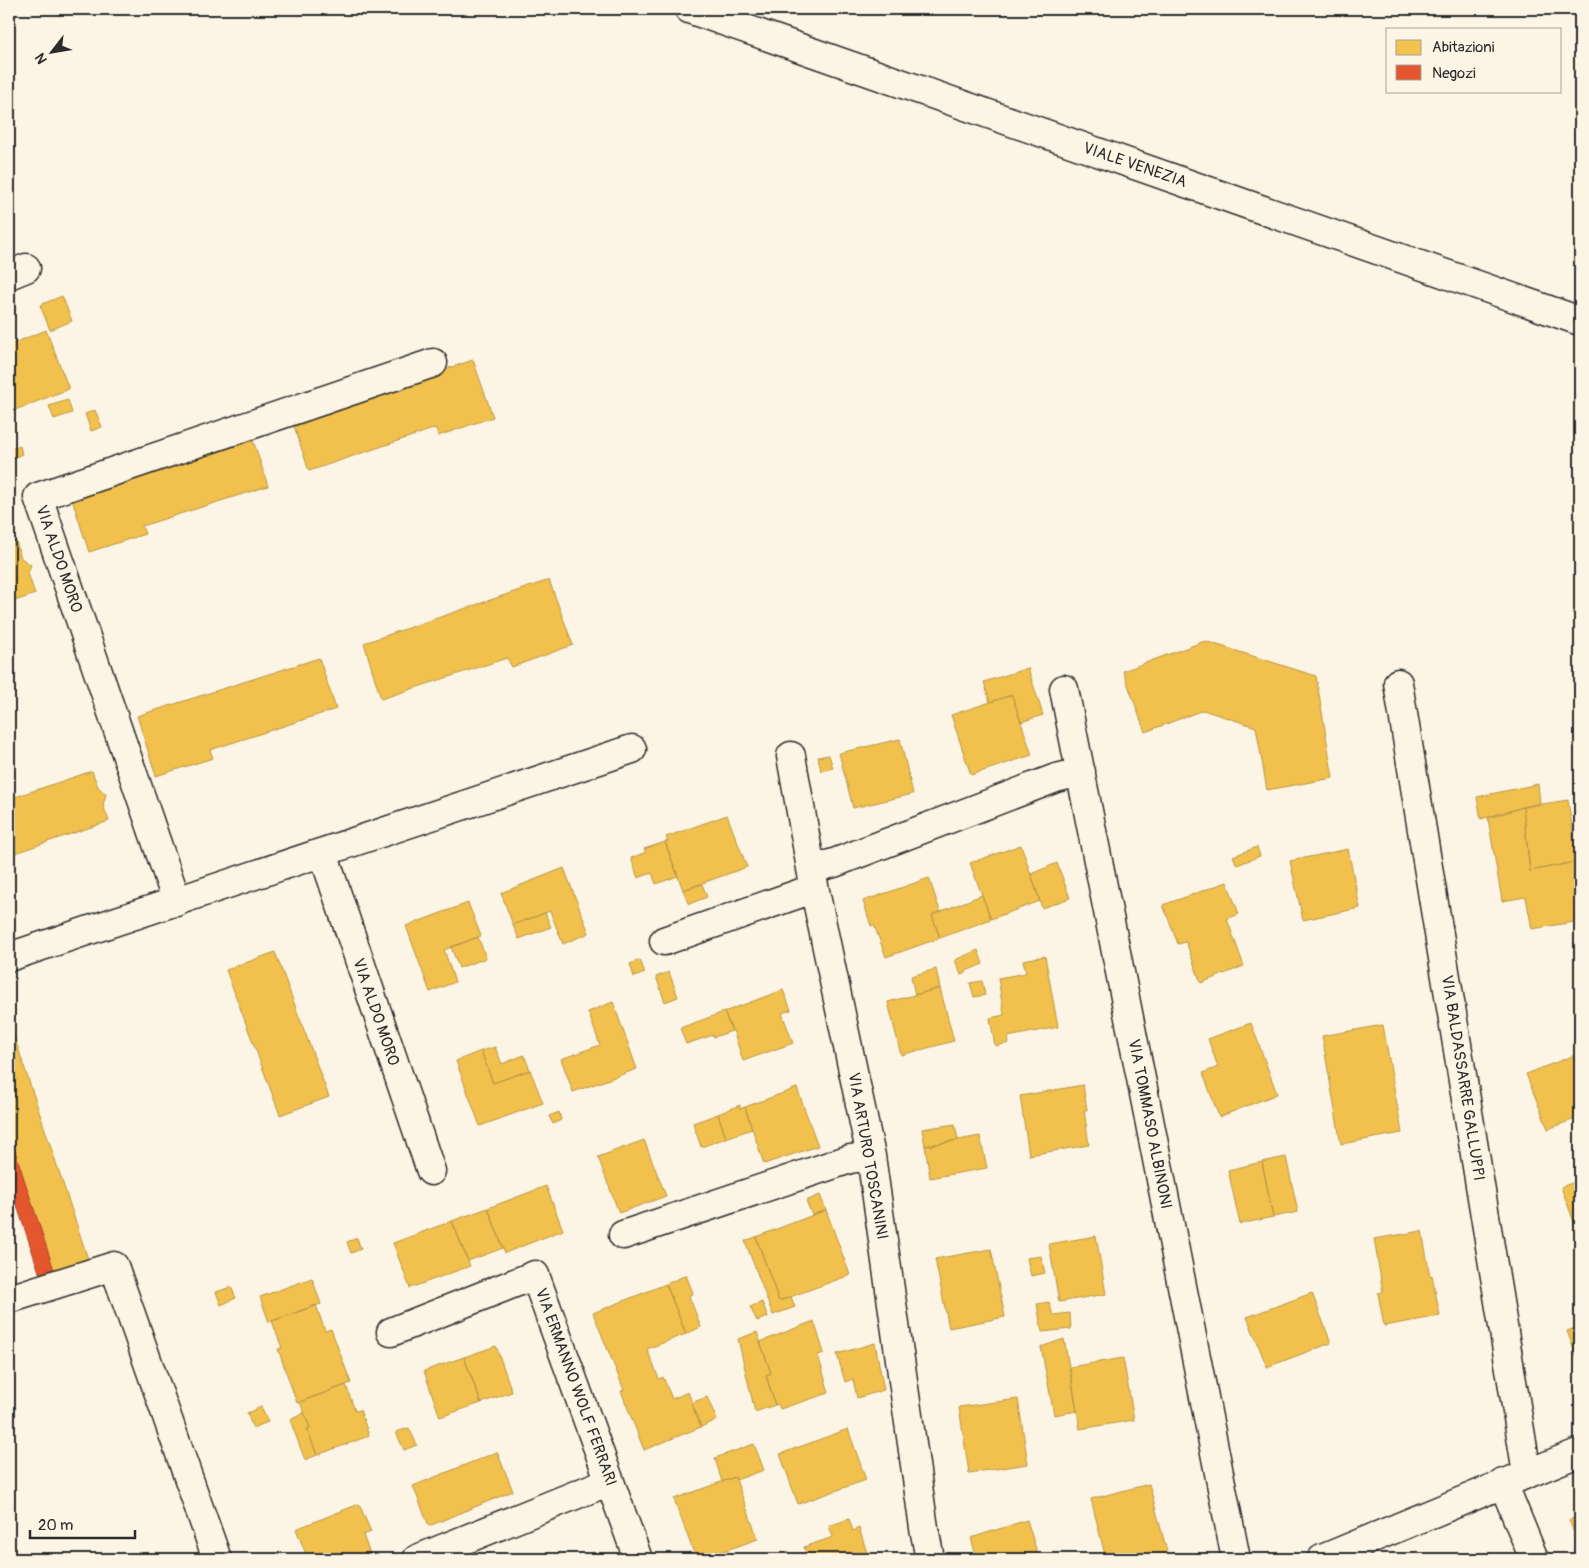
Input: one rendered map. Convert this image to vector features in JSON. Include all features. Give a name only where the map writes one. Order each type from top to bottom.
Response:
[{"type":"street","name":"VIALE VENEZIA","points":[[689,9],[1580,321]]},
{"type":"street","name":"VIA ALDO MORO","points":[[177,902],[38,497],[434,363]]},
{"type":"street","name":"VIA BALDASSARRE GALLUPPI","points":[[1398,683],[1515,1478],[1534,1559]]},
{"type":"street","name":"VIA TOMMASO ALBINONI","points":[[1064,689],[1236,1559]]},
{"type":"street","points":[[9,957],[632,749]]},
{"type":"street","name":"VIA ARTURO TOSCANINI","points":[[792,756],[813,880],[871,1156],[930,1559]]},
{"type":"street","points":[[664,940],[801,893],[813,880],[834,863],[1056,778],[1081,772]]},
{"type":"street","name":"VIA ALDO MORO","points":[[323,853],[431,1170]]},
{"type":"street","points":[[623,1235],[850,1159],[871,1156]]},
{"type":"street","points":[[9,1299],[114,1266],[217,1559]]},
{"type":"street","name":"VIA ERMANNO WOLF FERRARI","points":[[391,1332],[535,1275],[638,1559]]},
{"type":"street","points":[[1322,1559],[1580,1452]]},
{"type":"street","points":[[417,1559],[610,1481]]},
{"type":"building: Abitazioni","points":[[62,296],[72,321],[50,330],[40,305]]},
{"type":"building: Abitazioni","points":[[46,330],[69,389],[15,410],[9,394],[9,345]]},
{"type":"building: Abitazioni","points":[[473,360],[493,417],[438,436],[436,428],[309,471],[292,420]]},
{"type":"building: Abitazioni","points":[[68,400],[72,413],[54,419],[49,406]]},
{"type":"building: Abitazioni","points":[[95,410],[102,427],[91,431],[85,414]]},
{"type":"building: Abitazioni","points":[[251,434],[268,486],[142,526],[145,534],[89,552],[70,493]]},
{"type":"building: Abitazioni","points":[[20,446],[22,454],[12,459],[9,450]]},
{"type":"building: Abitazioni","points":[[16,541],[21,558],[31,565],[28,573],[35,594],[9,603],[9,544]]},
{"type":"building: Abitazioni","points":[[549,580],[573,645],[512,667],[507,658],[381,699],[364,643]]},
{"type":"building: Abitazioni","points":[[1205,641],[1316,676],[1333,778],[1267,790],[1256,727],[1203,710],[1145,732],[1123,671]]},
{"type":"building: Abitazioni","points":[[319,658],[336,709],[210,750],[213,758],[156,776],[137,716]]},
{"type":"building: Abitazioni","points":[[1028,668],[1043,715],[1021,722],[1012,695],[990,702],[984,682]]},
{"type":"building: Abitazioni","points":[[1012,695],[1032,755],[971,775],[951,715]]},
{"type":"building: Abitazioni","points":[[900,739],[913,794],[853,808],[839,753]]},
{"type":"building: Abitazioni","points":[[829,755],[833,768],[821,771],[818,757]]},
{"type":"building: Abitazioni","points":[[92,771],[98,787],[106,794],[103,805],[109,821],[9,855],[9,799]]},
{"type":"building: Abitazioni","points":[[1538,784],[1540,803],[1481,819],[1477,797]]},
{"type":"building: Abitazioni","points":[[1568,800],[1577,860],[1530,871],[1523,807]]},
{"type":"building: Abitazioni","points":[[1523,807],[1530,871],[1575,862],[1580,889],[1580,921],[1532,929],[1526,897],[1502,901],[1488,818]]},
{"type":"building: Abitazioni","points":[[727,815],[747,867],[683,890],[665,842],[668,841],[666,837]]},
{"type":"building: Abitazioni","points":[[665,842],[678,876],[656,884],[652,873],[638,878],[631,858],[646,852],[644,849]]},
{"type":"building: Abitazioni","points":[[1021,845],[1040,901],[991,919],[970,863]]},
{"type":"building: Abitazioni","points":[[1257,847],[1260,856],[1237,865],[1233,856]]},
{"type":"building: Abitazioni","points":[[1348,849],[1360,908],[1303,920],[1290,861]]},
{"type":"building: Abitazioni","points":[[1057,863],[1070,898],[1042,908],[1031,874]]},
{"type":"building: Abitazioni","points":[[564,868],[589,933],[563,944],[550,911],[513,925],[501,893]]},
{"type":"building: Abitazioni","points":[[929,878],[940,911],[932,915],[940,938],[886,957],[874,925],[871,926],[863,901]]},
{"type":"building: Abitazioni","points":[[1227,882],[1239,914],[1227,919],[1244,966],[1201,983],[1186,942],[1178,944],[1163,905]]},
{"type":"building: Abitazioni","points":[[702,884],[707,897],[689,904],[683,890]]},
{"type":"building: Abitazioni","points":[[982,895],[991,919],[940,938],[932,915]]},
{"type":"building: Abitazioni","points":[[468,903],[481,936],[444,950],[455,982],[430,992],[406,926]]},
{"type":"building: Abitazioni","points":[[545,913],[551,927],[519,939],[513,925]]},
{"type":"building: Abitazioni","points":[[478,937],[486,958],[459,968],[451,947]]},
{"type":"building: Abitazioni","points":[[978,950],[983,964],[961,975],[955,960]]},
{"type":"building: Abitazioni","points":[[275,952],[329,1097],[280,1115],[226,970]]},
{"type":"building: Abitazioni","points":[[1045,956],[1058,1027],[1008,1037],[1009,1043],[995,1046],[990,1018],[1004,1015],[998,978],[1026,973],[1023,960]]},
{"type":"building: Abitazioni","points":[[640,960],[645,973],[634,977],[630,964]]},
{"type":"building: Abitazioni","points":[[936,969],[940,988],[915,995],[911,976]]},
{"type":"building: Abitazioni","points":[[669,972],[678,997],[665,1002],[656,977]]},
{"type":"building: Abitazioni","points":[[982,981],[985,995],[974,997],[970,983]]},
{"type":"building: Abitazioni","points":[[940,988],[954,1041],[901,1055],[888,1002]]},
{"type":"building: Abitazioni","points":[[783,990],[791,1010],[782,1013],[793,1043],[743,1061],[733,1030],[724,1012]]},
{"type":"building: Abitazioni","points":[[613,1002],[637,1069],[573,1092],[561,1059],[600,1045],[588,1012]]},
{"type":"building: Abitazioni","points":[[724,1012],[732,1031],[686,1044],[680,1028]]},
{"type":"building: Abitazioni","points":[[9,1021],[89,1262],[55,1273],[9,1133]]},
{"type":"building: Abitazioni","points":[[1251,1023],[1277,1094],[1219,1117],[1203,1073],[1218,1067],[1208,1039]]},
{"type":"building: Abitazioni","points":[[1383,1025],[1402,1133],[1341,1144],[1322,1036]]},
{"type":"building: Abitazioni","points":[[495,1047],[502,1064],[524,1055],[530,1070],[493,1083],[481,1051]]},
{"type":"building: Abitazioni","points":[[481,1051],[493,1083],[530,1070],[543,1103],[480,1126],[456,1061]]},
{"type":"building: Abitazioni","points":[[1580,1053],[1580,1117],[1548,1129],[1526,1074]]},
{"type":"building: Abitazioni","points":[[1083,1085],[1089,1145],[1029,1155],[1020,1096]]},
{"type":"building: Abitazioni","points":[[797,1088],[818,1146],[764,1164],[745,1107]]},
{"type":"building: Abitazioni","points":[[740,1105],[740,1109],[745,1107],[752,1129],[726,1138],[718,1114]]},
{"type":"building: Abitazioni","points":[[559,1112],[561,1120],[553,1124],[549,1116]]},
{"type":"building: Abitazioni","points":[[718,1114],[726,1138],[701,1147],[693,1123]]},
{"type":"building: Abitazioni","points":[[955,1124],[958,1140],[925,1146],[922,1129]]},
{"type":"building: Abitazioni","points":[[980,1136],[987,1168],[930,1178],[925,1146]]},
{"type":"building: Abitazioni","points":[[644,1140],[666,1196],[619,1213],[598,1157]]},
{"type":"building: Abitazioni","points":[[1286,1157],[1298,1212],[1273,1217],[1262,1162]]},
{"type":"building: Abitazioni","points":[[1262,1162],[1273,1217],[1240,1224],[1228,1170]]},
{"type":"building: Abitazioni","points":[[1580,1180],[1580,1238],[1561,1187]]},
{"type":"building: Abitazioni","points":[[546,1186],[563,1230],[505,1253],[488,1208]]},
{"type":"building: Abitazioni","points":[[820,1195],[826,1210],[812,1215],[806,1201]]},
{"type":"building: Abitazioni","points":[[488,1208],[503,1248],[468,1261],[452,1221]]},
{"type":"building: Abitazioni","points":[[826,1210],[850,1275],[779,1301],[756,1237]]},
{"type":"building: Abitazioni","points":[[452,1221],[470,1266],[410,1288],[393,1243]]},
{"type":"building: Abitazioni","points":[[1422,1231],[1440,1316],[1384,1326],[1378,1293],[1383,1292],[1374,1239]]},
{"type":"building: Abitazioni","points":[[1096,1236],[1106,1294],[1059,1302],[1049,1244]]},
{"type":"building: Abitazioni","points":[[756,1237],[779,1301],[791,1297],[795,1307],[773,1315],[745,1241]]},
{"type":"building: Abitazioni","points":[[357,1238],[361,1249],[351,1253],[347,1242]]},
{"type":"building: Abitazioni","points":[[991,1249],[1005,1317],[949,1328],[935,1259]]},
{"type":"building: Abitazioni","points":[[1041,1256],[1045,1273],[1031,1276],[1027,1258]]},
{"type":"building: Abitazioni","points":[[686,1275],[693,1293],[689,1296],[701,1327],[686,1334],[666,1284]]},
{"type":"building: Abitazioni","points":[[312,1278],[321,1304],[269,1322],[260,1297]]},
{"type":"building: Abitazioni","points":[[666,1284],[686,1334],[647,1349],[659,1379],[663,1377],[672,1399],[688,1392],[701,1427],[644,1450],[621,1391],[624,1390],[593,1313]]},
{"type":"building: Abitazioni","points":[[231,1287],[236,1298],[221,1305],[216,1292]]},
{"type":"building: Abitazioni","points":[[1312,1293],[1331,1343],[1267,1367],[1247,1317]]},
{"type":"building: Abitazioni","points":[[762,1302],[768,1317],[757,1321],[750,1307]]},
{"type":"building: Abitazioni","points":[[1049,1302],[1053,1315],[1070,1313],[1071,1329],[1042,1332],[1037,1304]]},
{"type":"building: Abitazioni","points":[[316,1305],[325,1331],[331,1329],[351,1383],[297,1403],[278,1349],[282,1348],[272,1321]]},
{"type":"building: Abitazioni","points":[[814,1321],[824,1353],[818,1355],[829,1393],[780,1409],[778,1404],[775,1405],[766,1375],[771,1373],[760,1342]]},
{"type":"building: Abitazioni","points":[[1580,1326],[1580,1366],[1567,1331]]},
{"type":"building: Abitazioni","points":[[757,1332],[771,1373],[766,1375],[775,1405],[755,1412],[738,1339]]},
{"type":"building: Abitazioni","points":[[1064,1339],[1077,1411],[1054,1415],[1041,1347]]},
{"type":"building: Abitazioni","points":[[875,1343],[884,1390],[857,1398],[853,1379],[845,1382],[837,1354]]},
{"type":"building: Abitazioni","points":[[496,1346],[512,1392],[481,1403],[464,1357]]},
{"type":"building: Abitazioni","points":[[464,1357],[481,1403],[440,1417],[424,1371]]},
{"type":"building: Abitazioni","points":[[1123,1358],[1134,1420],[1080,1429],[1070,1367]]},
{"type":"building: Abitazioni","points":[[346,1385],[355,1411],[360,1410],[369,1436],[317,1455],[307,1429],[310,1428],[300,1402]]},
{"type":"building: Abitazioni","points":[[707,1397],[717,1420],[701,1427],[691,1403]]},
{"type":"building: Abitazioni","points":[[1018,1399],[1028,1464],[969,1473],[959,1407]]},
{"type":"building: Abitazioni","points":[[261,1407],[268,1422],[253,1428],[247,1413]]},
{"type":"building: Abitazioni","points":[[304,1413],[310,1428],[307,1429],[317,1455],[305,1460],[290,1420]]},
{"type":"building: Abitazioni","points":[[409,1428],[417,1445],[404,1450],[396,1432]]},
{"type":"building: Abitazioni","points":[[848,1429],[866,1480],[798,1504],[780,1454]]},
{"type":"building: Abitazioni","points":[[754,1444],[764,1470],[736,1480],[735,1477],[722,1482],[715,1458]]},
{"type":"building: Abitazioni","points":[[497,1452],[513,1491],[429,1526],[413,1486]]},
{"type":"building: Abitazioni","points":[[735,1477],[758,1539],[701,1559],[696,1559],[674,1499]]},
{"type":"building: Abitazioni","points":[[1149,1484],[1169,1559],[1106,1559],[1091,1499]]},
{"type":"building: Abitazioni","points":[[359,1504],[371,1532],[363,1535],[370,1554],[358,1559],[308,1559],[296,1529]]},
{"type":"building: Abitazioni","points":[[1580,1515],[1580,1548],[1569,1520]]},
{"type":"building: Abitazioni","points":[[849,1519],[853,1531],[859,1528],[869,1559],[808,1559],[804,1547],[833,1537],[829,1526]]},
{"type":"building: Abitazioni","points":[[1027,1520],[1039,1559],[977,1559],[971,1538]]},
{"type":"building: Negozi","points":[[9,1133],[55,1273],[41,1278],[9,1182]]}]
